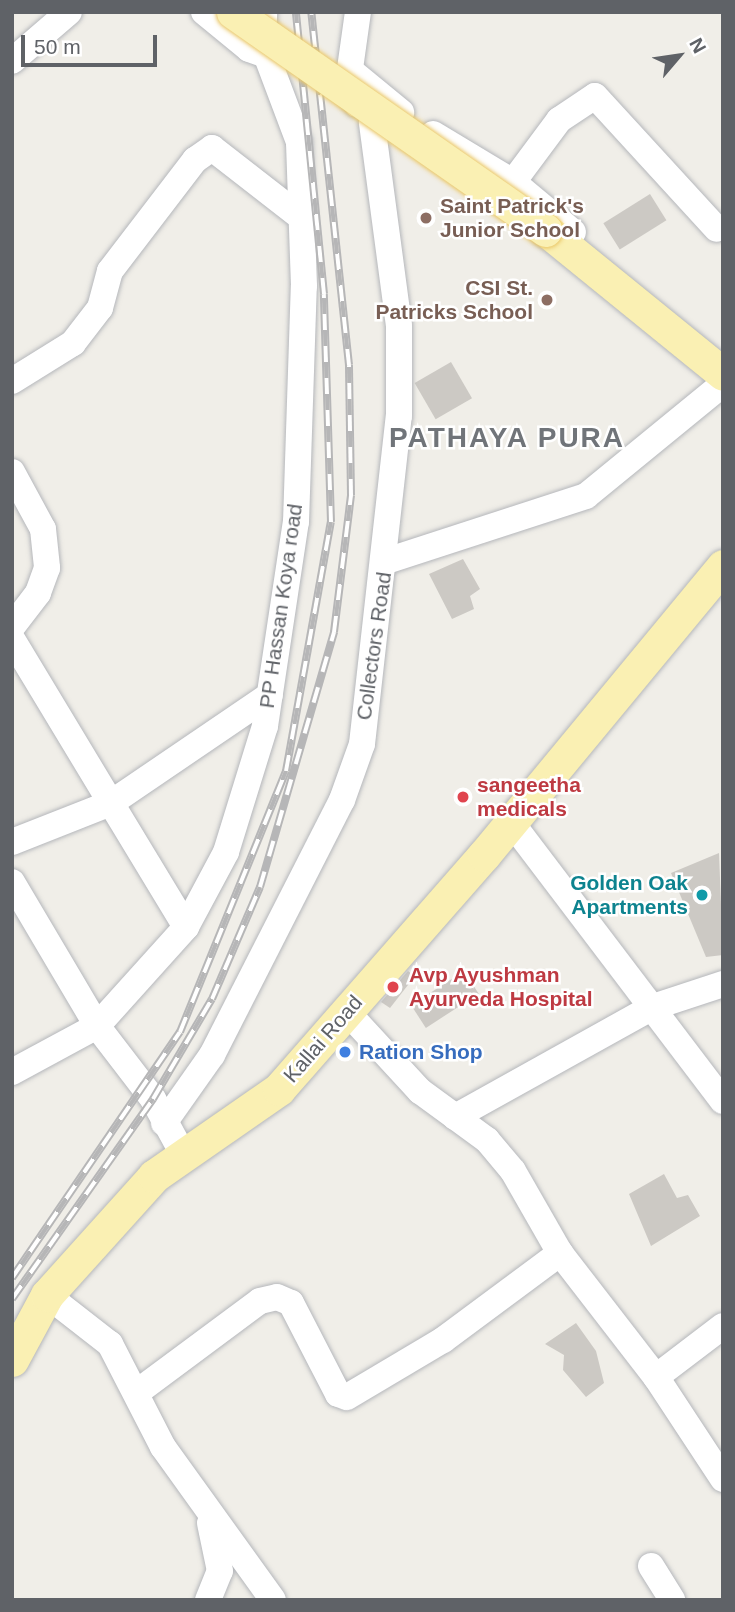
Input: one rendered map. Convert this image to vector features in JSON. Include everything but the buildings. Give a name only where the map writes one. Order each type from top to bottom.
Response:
[{"type":"main road","points":[[233,12],[546,230],[721,384]]},
{"type":"main road","name":"Kallai Road","points":[[12,1360],[47,1295],[154,1176],[185,1158],[279,1089],[511,822],[723,566]]},
{"type":"street","points":[[12,61],[69,12]]},
{"type":"street","points":[[204,12],[249,49],[265,50],[264,12]]},
{"type":"street","points":[[358,12],[347,90],[372,123],[549,244],[721,384],[586,496],[386,561]]},
{"type":"street","name":"PP Hassan Koya road","points":[[12,1072],[97,1026],[186,927],[226,852],[270,695],[296,522],[302,218],[299,142],[265,50]]},
{"type":"street","points":[[351,71],[411,121],[513,182],[723,358]]},
{"type":"street","points":[[513,182],[559,120],[595,96],[717,229]]},
{"type":"street","name":"Collectors Road","points":[[164,1123],[212,1055],[342,800],[362,744],[362,703],[386,561],[399,416],[399,326],[372,123]]},
{"type":"street","points":[[12,381],[73,343],[100,308],[110,271],[195,160],[212,148],[302,218]]},
{"type":"street","points":[[12,472],[43,529],[47,568],[38,593],[12,628]]},
{"type":"street","points":[[12,639],[186,927]]},
{"type":"street","points":[[12,842],[111,803],[270,695]]},
{"type":"street","points":[[511,822],[723,1101]]},
{"type":"street","points":[[12,882],[97,1026],[185,1158]]},
{"type":"street","points":[[455,1117],[653,1007],[723,985]]},
{"type":"street","points":[[347,1012],[420,1091],[455,1117],[513,1171],[560,1253],[656,1377],[723,1479]]},
{"type":"street","points":[[136,1393],[260,1301],[277,1297],[291,1303],[338,1394],[347,1397],[443,1340],[560,1253]]},
{"type":"street","points":[[47,1295],[110,1344],[208,1514],[273,1600]]},
{"type":"street","points":[[656,1377],[723,1326]]},
{"type":"street","points":[[208,1514],[220,1571],[208,1600]]},
{"type":"street","points":[[652,1566],[672,1600]]},
{"type":"railway","points":[[12,1278],[180,1032],[286,771],[331,522],[324,294],[296,12]]},
{"type":"railway","points":[[12,1299],[153,1099],[212,999],[260,887],[334,632],[351,495],[349,365],[311,12]]},
{"type":"place","name":"Saint Patrick's Junior School","points":[[426,218]]},
{"type":"place","name":"CSI St. Patricks School","points":[[547,300]]},
{"type":"place","name":"sangeetha medicals","points":[[463,797]]},
{"type":"place","name":"Golden Oak Apartments","points":[[702,895]]},
{"type":"place","name":"Avp Ayushman Ayurveda Hospital","points":[[393,987]]},
{"type":"place","name":"Ration Shop","points":[[345,1052]]},
{"type":"district","name":"PATHAYA PURA","points":[[507,438]]}]
